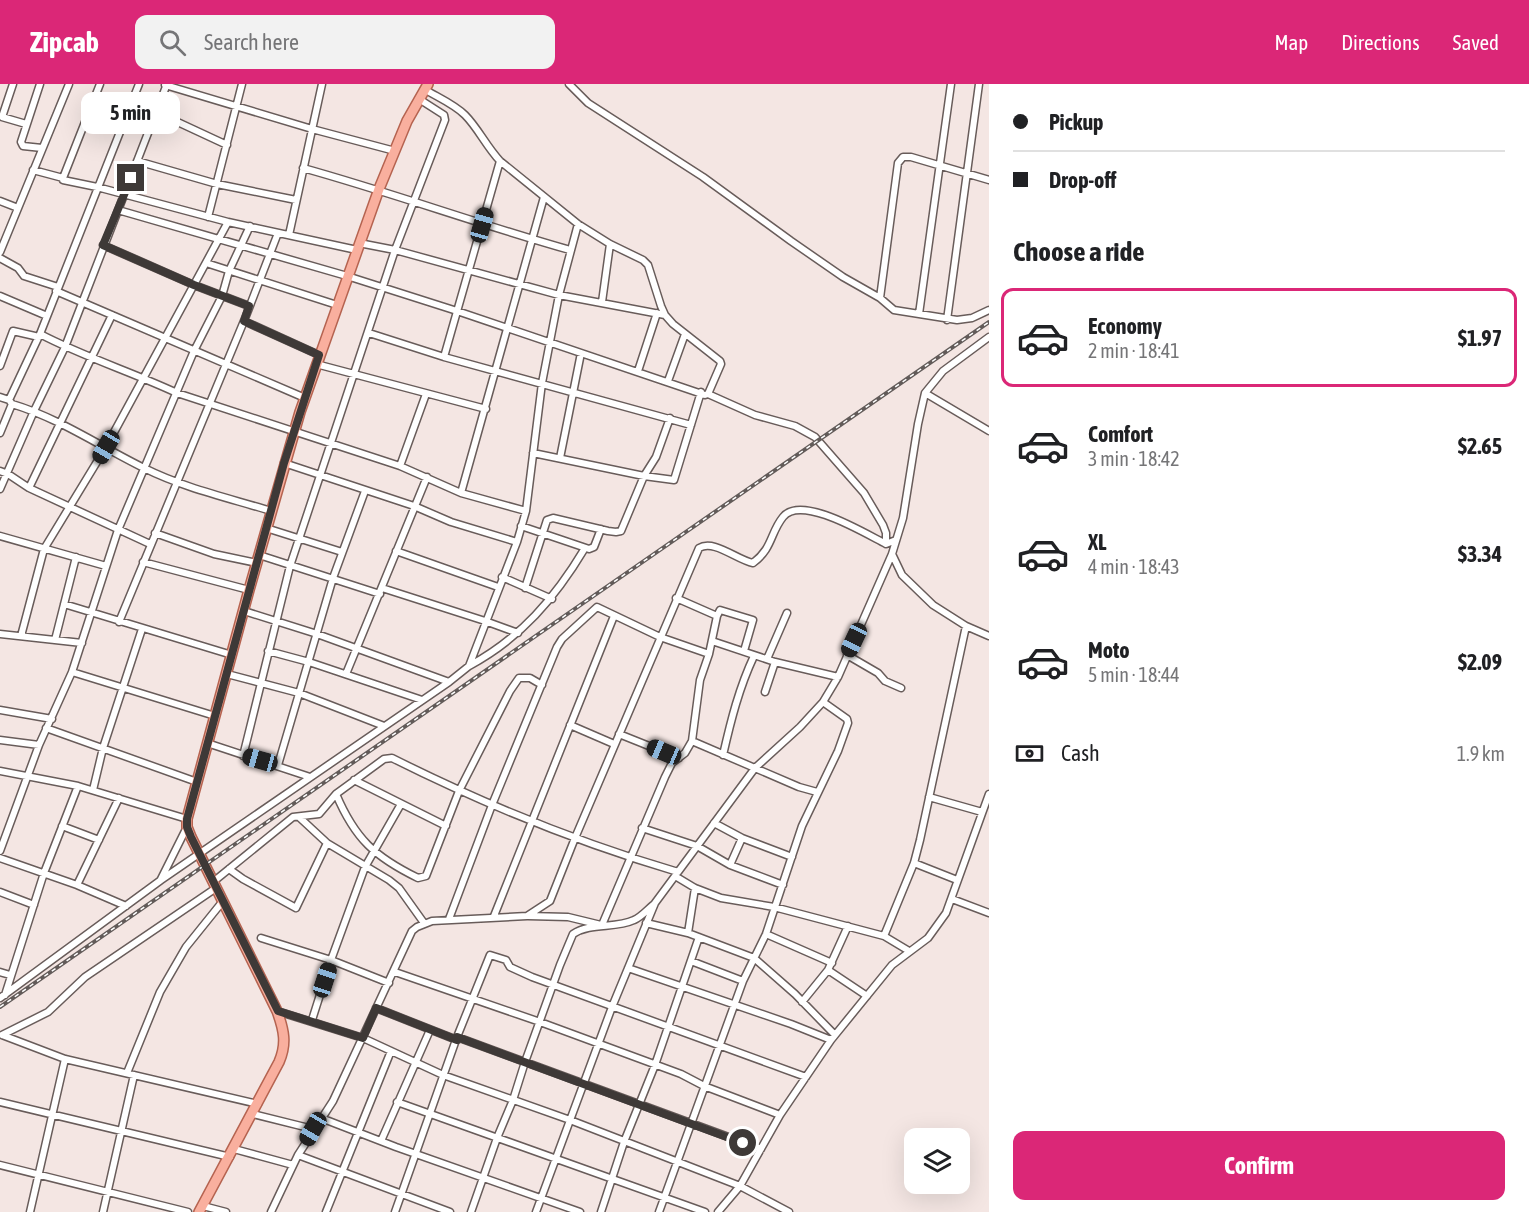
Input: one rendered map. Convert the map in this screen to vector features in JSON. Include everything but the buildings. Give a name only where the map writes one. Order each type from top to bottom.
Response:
[{"type":"main road","points":[[201,1209],[279,1062],[284,1047],[284,1029],[278,1011],[199,854],[187,823],[196,782],[294,431],[358,246],[395,151],[426,86]]},
{"type":"street","points":[[13,84],[2,117],[26,124]]},
{"type":"street","points":[[40,84],[21,144],[42,148]]},
{"type":"street","points":[[0,252],[69,84]]},
{"type":"street","points":[[63,178],[100,84]]},
{"type":"street","points":[[0,433],[139,84]]},
{"type":"street","points":[[0,489],[65,347],[166,84],[312,129],[395,151]]},
{"type":"street","points":[[208,217],[242,84]]},
{"type":"street","points":[[289,235],[322,84]]},
{"type":"street","points":[[569,84],[588,103],[704,177],[843,277],[880,298],[894,310],[947,320],[972,318],[988,309]]},
{"type":"street","points":[[919,314],[951,84]]},
{"type":"street","points":[[947,320],[979,84]]},
{"type":"street","points":[[426,86],[467,117],[488,149],[544,197],[578,224],[610,244],[643,260],[648,265],[665,315],[721,364],[704,393],[691,425],[674,480],[533,453]]},
{"type":"street","points":[[243,756],[290,566],[395,250],[445,117],[419,99]]},
{"type":"street","points":[[156,112],[227,145]]},
{"type":"street","points":[[880,298],[898,163],[903,157],[911,157],[989,180]]},
{"type":"street","points":[[137,161],[217,183],[297,200]]},
{"type":"street","points":[[444,357],[500,161]]},
{"type":"street","points":[[303,168],[380,189],[482,225],[570,250]]},
{"type":"street","points":[[33,170],[63,178],[63,180],[228,222],[289,235],[395,250],[559,295],[665,315]]},
{"type":"street","points":[[461,493],[544,197]]},
{"type":"street","points":[[0,201],[18,208]]},
{"type":"street","points":[[118,210],[347,276],[457,311],[704,393],[755,415],[795,426],[815,437],[864,493],[883,525],[886,544]]},
{"type":"street","points":[[21,636],[44,549],[106,447],[228,222]]},
{"type":"street","points":[[469,666],[517,542],[526,511],[542,383],[559,295],[578,224]]},
{"type":"street","points":[[0,851],[26,777],[72,672],[118,530],[194,351],[222,296],[229,271],[250,226]]},
{"type":"street","points":[[119,622],[244,321],[278,232]]},
{"type":"street","points":[[602,302],[610,244]]},
{"type":"street","points":[[103,245],[194,285],[249,306]]},
{"type":"street","points":[[0,258],[18,268],[24,276],[305,398]]},
{"type":"street","points":[[206,263],[337,305]]},
{"type":"street","points":[[0,296],[47,316]]},
{"type":"street","points":[[638,371],[657,313]]},
{"type":"street","points":[[29,488],[112,315]]},
{"type":"street","points":[[244,321],[318,360],[355,376],[486,409]]},
{"type":"street","points":[[0,366],[13,331],[40,336],[144,377],[177,393],[400,466],[461,493],[526,511]]},
{"type":"street","points":[[369,333],[444,357],[691,425]]},
{"type":"street","points":[[668,381],[685,334]]},
{"type":"street","points":[[536,1212],[613,1005],[655,903],[755,768],[800,727],[823,702],[838,677],[891,554],[903,518],[918,424],[926,393],[943,371],[989,337]]},
{"type":"street","points":[[560,458],[581,353]]},
{"type":"street","points":[[926,393],[989,431]]},
{"type":"street","points":[[400,466],[426,394]]},
{"type":"street","points":[[0,397],[34,411],[145,469],[271,511]]},
{"type":"street","points":[[525,588],[547,520],[550,518],[601,530],[621,531],[644,476],[656,457],[670,418]]},
{"type":"street","points":[[284,463],[414,506],[451,522],[517,542]]},
{"type":"street","points":[[0,471],[29,488],[150,544]]},
{"type":"street","points":[[346,674],[427,477]]},
{"type":"street","points":[[278,765],[333,578],[365,491]]},
{"type":"street","points":[[527,916],[550,901],[676,598],[701,546],[714,547],[753,563],[769,547],[782,518],[798,509],[824,514],[886,544],[896,540]]},
{"type":"street","points":[[521,526],[589,549],[594,547],[601,530]]},
{"type":"street","points":[[266,528],[342,552]]},
{"type":"street","points":[[155,532],[214,554],[258,559],[290,566],[485,621],[518,633]]},
{"type":"street","points":[[0,536],[106,566]]},
{"type":"street","points":[[2,996],[160,880],[518,633],[552,599],[585,548]]},
{"type":"street","points":[[396,551],[498,587]]},
{"type":"street","points":[[891,554],[902,575],[933,605],[966,626],[989,636]]},
{"type":"street","points":[[55,640],[76,557]]},
{"type":"street","points":[[143,562],[249,590]]},
{"type":"street","points":[[502,577],[552,599]]},
{"type":"street","points":[[676,598],[717,616]]},
{"type":"street","points":[[64,604],[232,655]]},
{"type":"street","points":[[448,920],[492,805],[562,639],[597,607],[660,637],[709,654]]},
{"type":"street","points":[[603,925],[642,828],[672,763],[685,753],[692,741],[698,691],[717,616],[722,610],[753,620],[744,651]]},
{"type":"street","points":[[244,611],[317,634],[449,682]]},
{"type":"street","points":[[767,659],[787,613]]},
{"type":"street","points":[[494,916],[614,616]]},
{"type":"street","points":[[884,936],[914,863],[966,626]]},
{"type":"street","points":[[93,790],[103,748],[142,629]]},
{"type":"street","points":[[0,634],[82,643]]},
{"type":"street","points":[[712,641],[775,662],[838,677]]},
{"type":"street","points":[[268,651],[309,662],[422,700]]},
{"type":"street","points":[[847,655],[878,673],[885,681],[901,688]]},
{"type":"street","points":[[723,756],[733,708],[754,656]]},
{"type":"street","points":[[765,692],[775,662]]},
{"type":"street","points":[[72,672],[215,716]]},
{"type":"street","points":[[227,674],[299,693],[384,726]]},
{"type":"street","points":[[336,794],[353,829],[374,850],[391,865],[418,878],[426,876],[459,791],[510,691],[519,678],[530,678],[542,685]]},
{"type":"street","points":[[660,1212],[742,981],[766,934],[802,826],[826,777],[848,723],[845,715],[823,702]]},
{"type":"street","points":[[0,710],[52,719]]},
{"type":"street","points":[[570,725],[614,744]]},
{"type":"street","points":[[46,728],[196,782]]},
{"type":"street","points":[[619,734],[679,758]]},
{"type":"street","points":[[0,740],[39,746]]},
{"type":"street","points":[[692,741],[723,756],[817,792]]},
{"type":"street","points":[[207,743],[310,777]]},
{"type":"street","points":[[1,1035],[48,1012],[85,977],[214,885],[229,869],[293,817],[319,814],[336,794],[354,780],[384,759],[392,758],[492,805],[676,874],[694,888],[722,898],[774,907],[884,936],[909,951]]},
{"type":"street","points":[[0,771],[93,790],[187,823],[160,880]]},
{"type":"street","points":[[354,780],[446,826]]},
{"type":"street","points":[[2,996],[44,873],[78,786]]},
{"type":"street","points":[[718,1212],[740,1186],[780,1115],[833,1038],[892,965],[928,938],[946,913],[989,794]]},
{"type":"street","points":[[929,797],[982,812]]},
{"type":"street","points":[[77,885],[118,798]]},
{"type":"street","points":[[312,1020],[365,867],[401,804]]},
{"type":"street","points":[[299,817],[327,843],[399,888],[424,923]]},
{"type":"street","points":[[714,823],[742,838],[792,857]]},
{"type":"street","points":[[62,826],[99,840]]},
{"type":"street","points":[[642,828],[697,846],[730,865],[783,885]]},
{"type":"street","points":[[730,865],[742,838]]},
{"type":"street","points":[[229,869],[296,908],[327,843]]},
{"type":"street","points":[[0,858],[77,885],[126,906]]},
{"type":"street","points":[[914,863],[957,880]]},
{"type":"street","points":[[688,933],[694,888]]},
{"type":"street","points":[[0,892],[34,904]]},
{"type":"street","points":[[952,899],[989,913]]},
{"type":"street","points":[[104,1212],[131,1074],[160,992],[186,947],[223,901]]},
{"type":"street","points":[[471,1212],[573,934],[583,929],[621,924],[636,919],[655,903]]},
{"type":"street","points":[[271,1212],[298,1155],[333,1101],[412,931],[424,923],[494,916],[568,917],[603,925]]},
{"type":"street","points":[[646,923],[688,933],[754,958],[795,994],[833,1038]]},
{"type":"street","points":[[802,1002],[828,970],[848,926]]},
{"type":"street","points":[[766,934],[832,963]]},
{"type":"street","points":[[601,1212],[624,1142],[655,1065],[699,937]]},
{"type":"street","points":[[261,938],[331,960],[389,983]]},
{"type":"street","points":[[396,1212],[443,1075],[489,955],[506,960],[510,968],[806,1077]]},
{"type":"street","points":[[691,961],[742,981]]},
{"type":"street","points":[[628,968],[833,1038]]},
{"type":"street","points":[[828,970],[867,996]]},
{"type":"street","points":[[0,972],[10,975]]},
{"type":"street","points":[[394,972],[540,1022],[780,1115]]},
{"type":"street","points":[[376,1008],[430,1030],[584,1083],[761,1149]]},
{"type":"street","points":[[278,1011],[363,1038],[443,1075],[570,1120],[740,1186],[789,1212]]},
{"type":"street","points":[[381,1141],[430,1030]]},
{"type":"street","points":[[1,1035],[65,1059],[131,1074],[256,1109],[313,1129]]},
{"type":"street","points":[[326,1212],[391,1051]]},
{"type":"street","points":[[30,1212],[65,1059]]},
{"type":"street","points":[[0,1102],[121,1130],[293,1165]]},
{"type":"street","points":[[397,1102],[705,1212]]},
{"type":"street","points":[[321,1118],[580,1212]]},
{"type":"street","points":[[298,1155],[450,1212]]},
{"type":"street","points":[[0,1165],[188,1212]]},
{"type":"street","points":[[201,1209],[226,1212]]},
{"type":"railway","points":[[0,1007],[989,322]]},
{"type":"route","points":[[131,178],[103,245],[194,285],[249,306],[244,321],[319,355],[284,463],[187,819],[191,837],[278,1011],[363,1038],[376,1008],[457,1040],[457,1037],[743,1143]]}]
